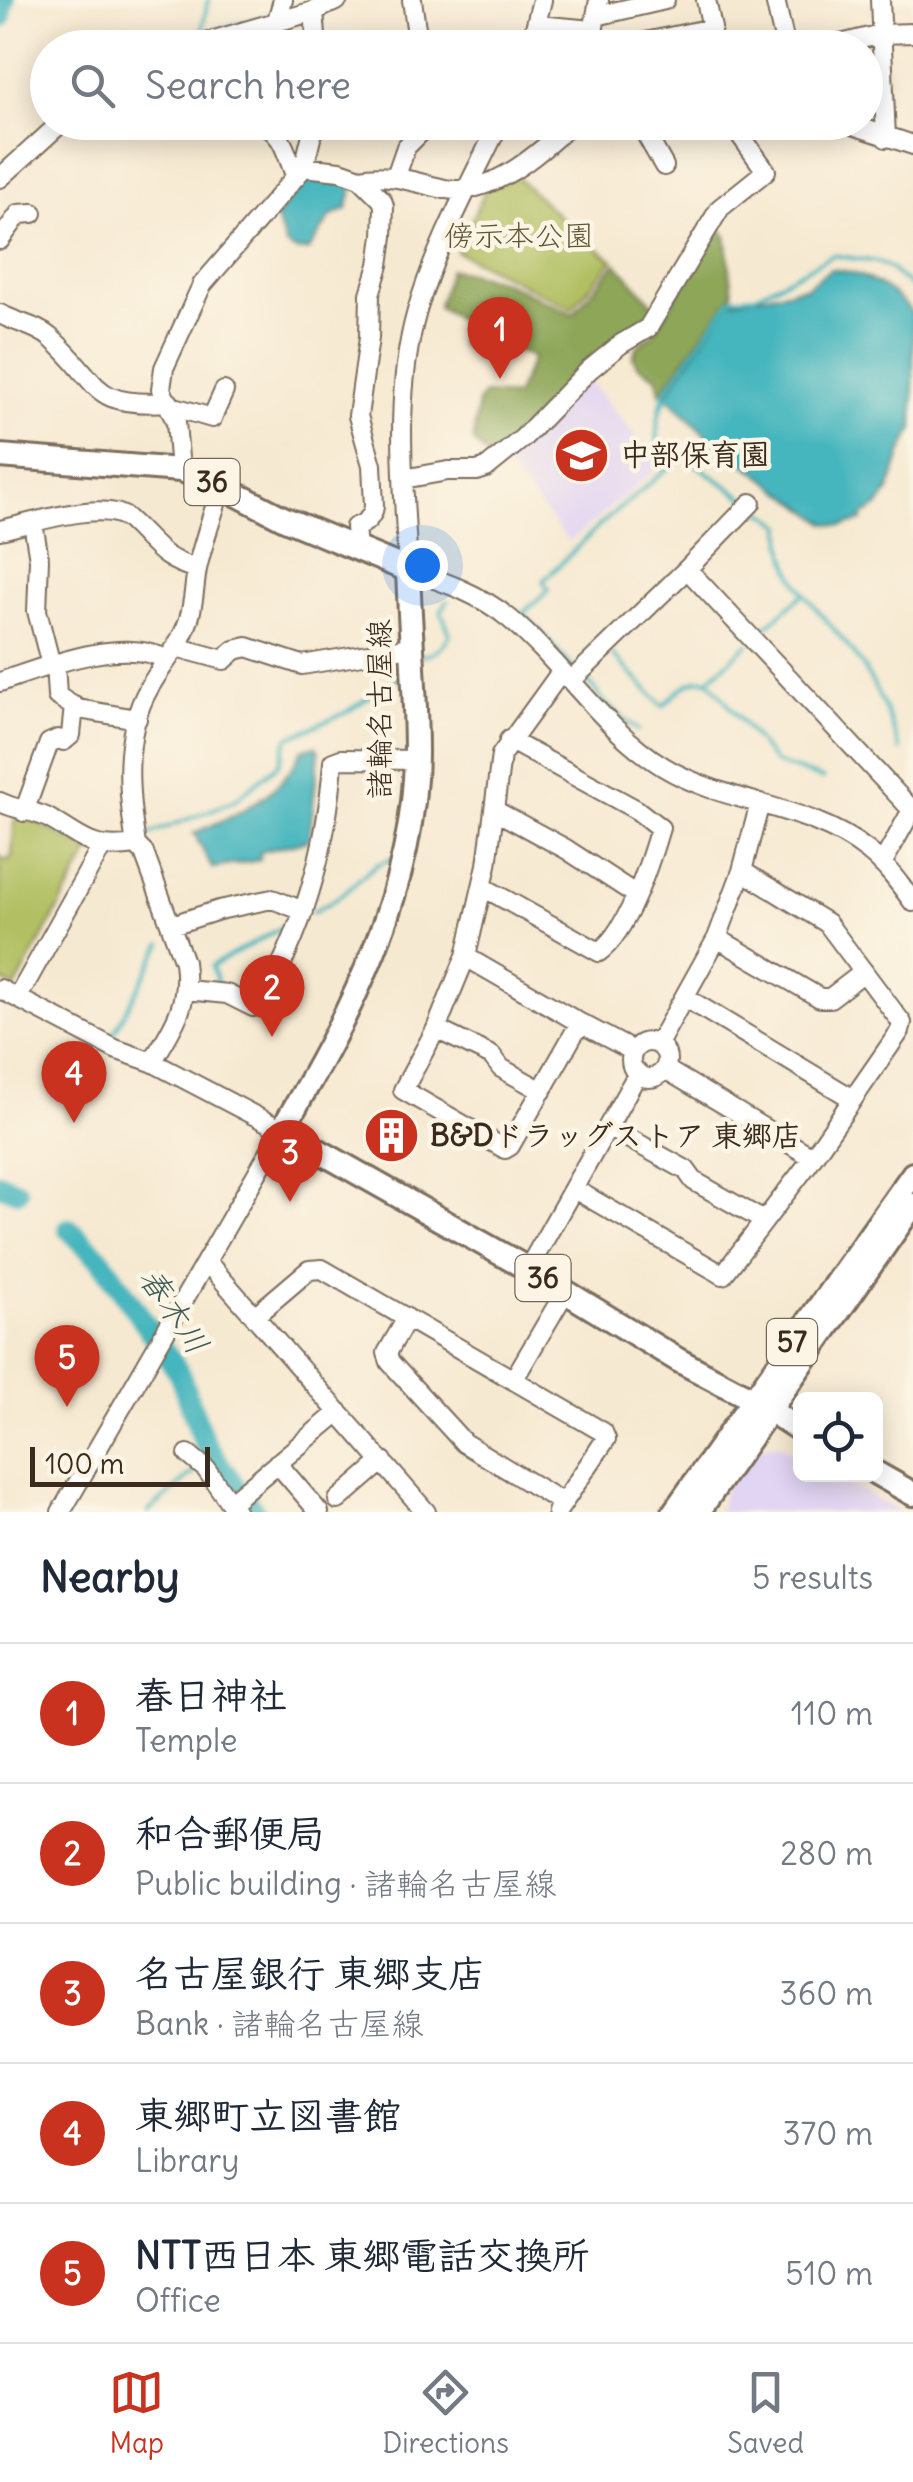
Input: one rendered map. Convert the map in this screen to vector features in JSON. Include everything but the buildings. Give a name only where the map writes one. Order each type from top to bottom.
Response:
[{"type":"main road","name":"36","points":[[0,456],[180,470],[408,570]]},
{"type":"main road","name":"諸輪名古屋線","points":[[282,1130],[343,1024],[386,925],[404,854],[416,760],[408,570]]},
{"type":"main road","name":"36","points":[[282,1130],[793,1425]]},
{"type":"main road","name":"57","points":[[658,1512],[664,1504],[694,1506],[913,1174]]},
{"type":"main road","name":"57","points":[[762,1405],[913,1205]]},
{"type":"main road","points":[[883,1477],[913,1494]]},
{"type":"street","points":[[277,20],[283,0]]},
{"type":"street","points":[[245,30],[314,11],[338,0]]},
{"type":"street","points":[[412,0],[416,30]]},
{"type":"street","points":[[536,30],[542,0]]},
{"type":"street","points":[[538,25],[594,23],[664,0]]},
{"type":"street","points":[[702,30],[712,28],[706,0]]},
{"type":"street","points":[[775,0],[782,30]]},
{"type":"street","points":[[880,0],[882,30]]},
{"type":"street","points":[[314,11],[316,30]]},
{"type":"street","points":[[883,34],[913,33]]},
{"type":"street","points":[[883,60],[886,138]]},
{"type":"street","points":[[883,137],[913,144]]},
{"type":"street","points":[[0,178],[42,140]]},
{"type":"street","points":[[284,140],[300,172]]},
{"type":"street","points":[[180,470],[176,422],[161,388],[164,368],[202,285],[300,172],[310,140]]},
{"type":"street","points":[[396,176],[406,147],[413,140]]},
{"type":"street","points":[[491,140],[435,257],[416,313],[402,422],[408,570],[449,584],[490,604],[510,619],[624,737],[661,765],[701,785],[820,823],[854,840],[882,864],[913,902]]},
{"type":"street","points":[[300,172],[340,171],[360,178],[396,176],[466,191],[507,173],[554,140]]},
{"type":"street","points":[[649,140],[664,166]]},
{"type":"street","points":[[374,506],[404,483],[486,468],[523,438],[589,370],[648,328],[720,208],[766,171],[743,140]]},
{"type":"street","points":[[358,548],[355,527],[363,525],[374,513],[372,464],[358,416],[369,338],[370,294],[379,265],[384,206],[360,178]]},
{"type":"street","points":[[0,240],[20,214],[33,213]]},
{"type":"street","points":[[0,314],[47,334],[100,393],[137,404],[170,404],[212,418],[224,391]]},
{"type":"street","points":[[152,1062],[174,1026],[187,990],[184,962],[172,925],[144,854],[136,846],[128,786],[136,719],[148,690],[188,622],[198,568],[221,488]]},
{"type":"street","points":[[580,1023],[510,1146],[504,1149],[406,1093],[404,1084],[436,1029],[466,956],[483,888],[497,772],[510,740],[566,676],[687,570],[751,502]]},
{"type":"street","points":[[0,530],[91,512],[118,513],[129,519],[166,557],[198,568]]},
{"type":"street","points":[[33,523],[39,559],[37,611],[53,664],[57,696],[74,706],[136,719]]},
{"type":"street","points":[[687,570],[912,809],[882,864]]},
{"type":"street","points":[[0,682],[53,664],[104,653],[224,660],[235,650],[248,647],[302,665],[410,646]]},
{"type":"street","points":[[24,812],[50,743],[70,735],[74,706]]},
{"type":"street","points":[[483,888],[599,952],[618,928],[635,894],[660,828],[510,740]]},
{"type":"street","points":[[187,990],[227,994],[259,1006],[292,943],[304,910],[325,836],[335,760],[416,760]]},
{"type":"street","points":[[0,802],[45,817],[101,848],[136,846]]},
{"type":"street","points":[[658,1044],[717,938],[742,871],[760,804]]},
{"type":"street","points":[[494,810],[572,852],[580,861],[635,894]]},
{"type":"street","points":[[18,997],[101,848]]},
{"type":"street","points":[[574,1189],[718,1274],[728,1273],[902,1027],[827,923],[742,871]]},
{"type":"street","points":[[172,925],[272,899],[304,910]]},
{"type":"street","points":[[717,938],[820,998],[830,998],[864,972]]},
{"type":"street","points":[[466,956],[633,1052]]},
{"type":"street","points":[[0,989],[282,1130],[61,1512]]},
{"type":"street","points":[[686,998],[853,1100]]},
{"type":"street","points":[[436,1029],[492,1056],[501,1068],[542,1090]]},
{"type":"street","points":[[638,1074],[632,1063],[633,1052],[641,1044],[658,1044]]},
{"type":"street","points":[[638,1074],[655,1076],[664,1069],[667,1058],[658,1044]]},
{"type":"street","points":[[664,1069],[812,1157]]},
{"type":"street","points":[[528,1270],[638,1074]]},
{"type":"street","points":[[608,1127],[692,1174],[694,1181],[764,1221]]},
{"type":"street","points":[[206,1262],[426,1512]]},
{"type":"street","points":[[256,1315],[315,1267],[407,1318],[514,1379],[606,1435],[560,1508],[464,1443],[390,1362],[388,1353],[407,1318]]},
{"type":"street","points":[[514,1379],[565,1292]]},
{"type":"street","points":[[188,1454],[206,1470],[234,1508],[277,1463],[339,1412]]},
{"type":"street","points":[[338,1500],[383,1462]]},
{"type":"street","points":[[277,1463],[319,1512]]},
{"type":"shaded area","name":"中部保育園","points":[[586,378],[661,465],[569,542],[502,460]]},
{"type":"shaded area","points":[[778,1444],[793,1453],[793,1482],[844,1482],[900,1512],[719,1512],[724,1491],[753,1449]]},
{"type":"green space","name":"傍示本公園","points":[[515,176],[613,260],[572,308],[457,252],[488,184]]},
{"type":"green space","points":[[717,225],[726,235],[733,294],[660,393],[657,377],[637,365],[633,357],[636,348],[656,330]]},
{"type":"green space","points":[[616,263],[656,307],[645,326],[490,459],[473,441],[478,403],[484,394],[516,396],[533,357],[481,338],[468,348],[460,345],[463,322],[438,307],[450,269],[500,280],[573,314]]},
{"type":"green space","points":[[21,814],[90,851],[15,988],[0,980],[0,857],[7,861],[12,856],[14,821]]},
{"type":"water","points":[[315,172],[350,183],[352,190],[347,209],[331,216],[309,250],[297,251],[286,245],[276,218],[302,178]]},
{"type":"water","points":[[831,269],[876,283],[913,314],[913,430],[890,489],[878,507],[862,516],[862,521],[841,526],[826,523],[710,439],[666,395],[730,302],[806,287]]},
{"type":"water","points":[[316,746],[319,752],[309,840],[260,852],[260,860],[212,868],[194,833],[257,802],[283,779],[302,750]]},
{"type":"waterway","points":[[0,18],[4,0]]},
{"type":"waterway","points":[[202,30],[208,0]]},
{"type":"waterway","points":[[218,30],[273,14]]},
{"type":"waterway","points":[[660,407],[665,391],[732,298],[754,296],[833,255],[877,262],[913,288]]},
{"type":"waterway","points":[[573,668],[523,613],[549,590],[543,581],[601,524],[667,469],[657,433],[659,413],[668,397]]},
{"type":"waterway","points":[[667,469],[685,457],[746,499]]},
{"type":"waterway","points":[[754,505],[783,526],[784,548],[799,585],[862,665],[884,706],[900,750]]},
{"type":"waterway","points":[[758,634],[803,594]]},
{"type":"waterway","points":[[422,656],[439,648],[450,634],[441,611],[448,601]]},
{"type":"waterway","points":[[710,678],[748,644]]},
{"type":"waterway","points":[[612,654],[663,706],[690,683],[709,680],[775,763],[823,779]]},
{"type":"waterway","points":[[142,837],[234,801],[279,764],[288,738],[345,713],[402,675]]},
{"type":"waterway","points":[[584,677],[606,704],[638,730]]},
{"type":"waterway","points":[[312,912],[338,898],[377,865],[394,858]]},
{"type":"waterway","points":[[218,985],[212,966],[290,923]]},
{"type":"waterway","points":[[110,1040],[162,944]]},
{"type":"waterway","name":"春木川","points":[[0,1184],[17,1191]]},
{"type":"waterway","name":"春木川","points":[[69,1229],[102,1261],[179,1373],[204,1442],[238,1491]]},
{"type":"waterway","points":[[148,1512],[197,1470]]},
{"type":"waterway","name":"春木川","points":[[245,1500],[255,1512]]},
{"type":"place","name":"春日神社","points":[[500,379]]},
{"type":"place","name":"中部保育園","points":[[581,455]]},
{"type":"place","name":"和合郵便局","points":[[272,1037]]},
{"type":"place","name":"東郷町立図書館","points":[[74,1123]]},
{"type":"place","name":"B&Dドラッグストア 東郷店","points":[[391,1136]]},
{"type":"place","name":"名古屋銀行 東郷支店","points":[[290,1202]]},
{"type":"place","name":"NTT西日本 東郷電話交換所","points":[[67,1407]]}]
